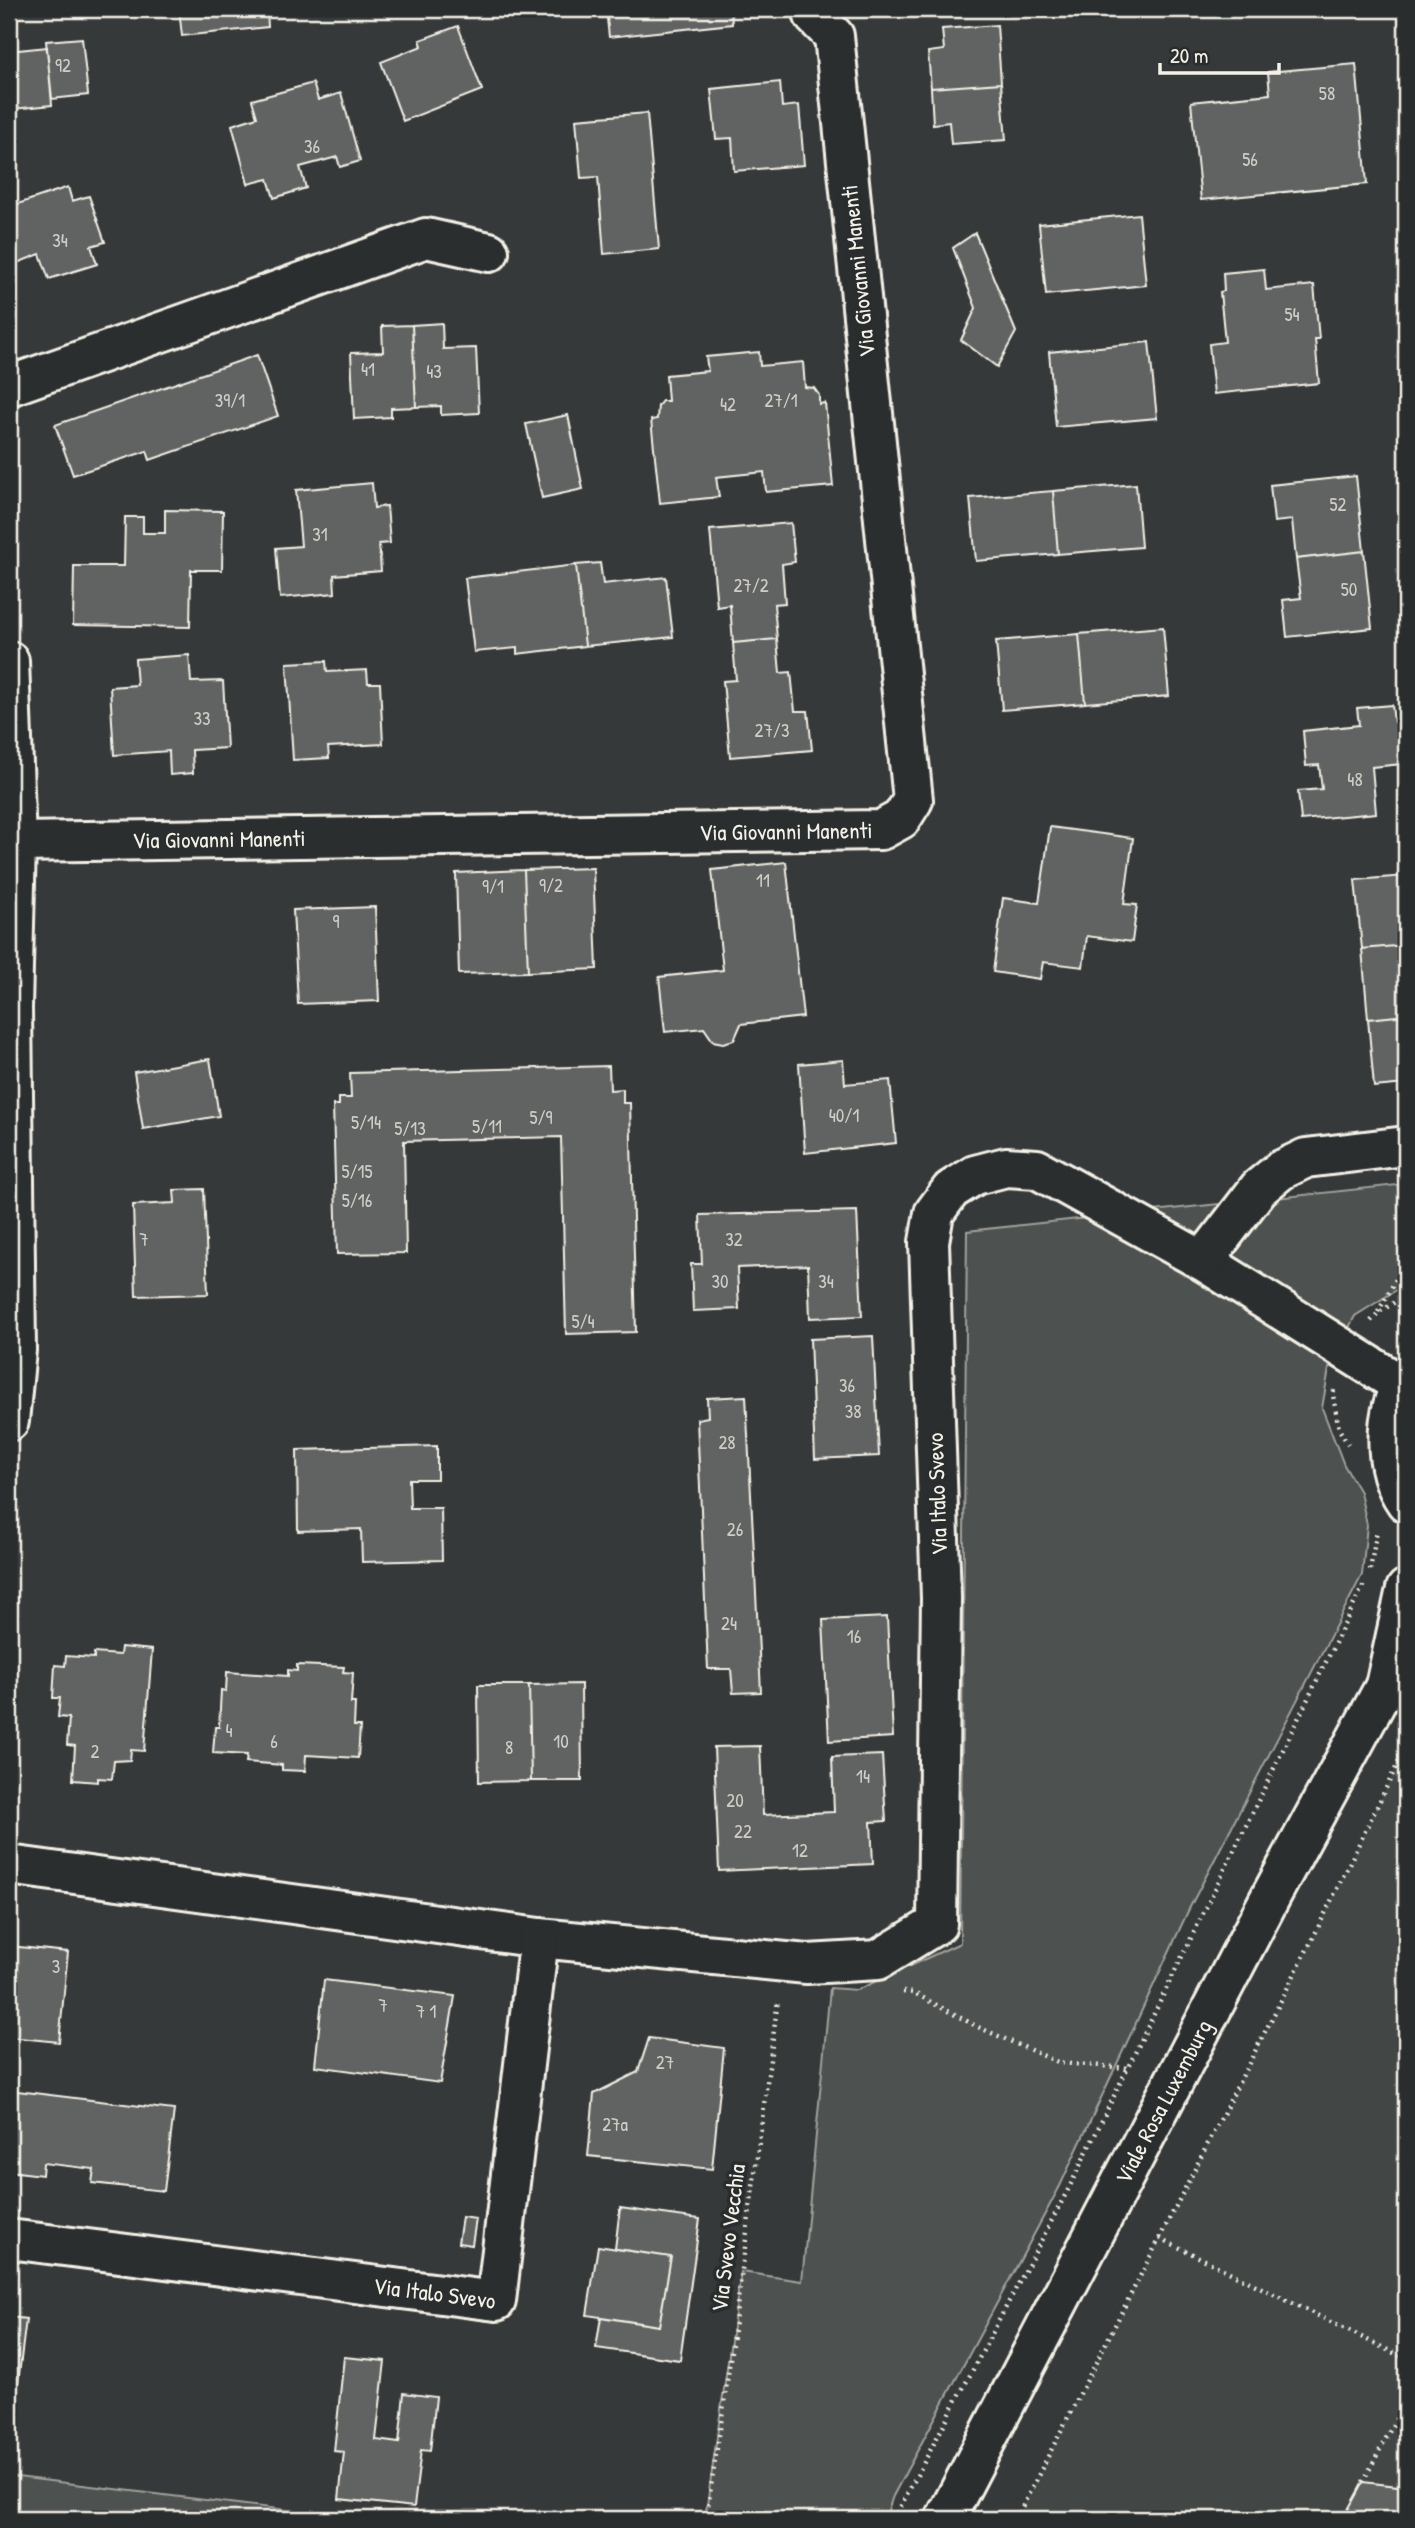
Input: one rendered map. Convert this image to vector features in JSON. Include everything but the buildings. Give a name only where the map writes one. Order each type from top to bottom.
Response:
[{"type":"street","name":"Via Giovanni Manenti","points":[[16,842],[881,830],[901,819],[913,800],[834,36],[814,16]]},
{"type":"street","points":[[9,386],[426,238],[489,252]]},
{"type":"street","points":[[9,661],[16,842],[11,911],[12,1350],[9,1421]]},
{"type":"street","points":[[1392,1512],[1392,1470],[1388,1441],[1391,1412],[1404,1381],[1203,1261],[1259,1188],[1281,1170],[1306,1158],[1406,1146]]},
{"type":"street","name":"Via Italo Svevo","points":[[9,1865],[539,1938],[807,1964],[878,1960],[937,1924],[941,1598],[929,1242],[934,1213],[951,1190],[975,1175],[1006,1167],[1037,1169],[1203,1261]]},
{"type":"street","name":"Viale Rosa Luxemburg","points":[[945,2519],[1272,1894],[1396,1675],[1406,1589]]},
{"type":"street","name":"Via Italo Svevo","points":[[9,2239],[496,2301],[539,1938]]},
{"type":"path","points":[[1365,1328],[1378,1313],[1406,1261]]},
{"type":"path","points":[[1378,1313],[1406,1295]]},
{"type":"path","points":[[1336,1382],[1333,1395],[1339,1429],[1353,1452]]},
{"type":"path","points":[[894,2519],[1070,2186],[1129,2068],[1368,1576],[1392,1512]]},
{"type":"path","points":[[1016,2519],[1314,1936],[1406,1747]]},
{"type":"path","name":"Via Svevo Vecchia","points":[[706,2519],[784,1961]]},
{"type":"path","points":[[901,1991],[914,1993],[978,2027],[1060,2063],[1129,2068]]},
{"type":"path","points":[[1160,2238],[1406,2359]]},
{"type":"path","points":[[1363,2482],[1406,2400]]},
{"type":"shaded area","points":[[1406,1184],[1406,1284],[1355,1316],[1330,1363],[1322,1408],[1344,1465],[1360,1492],[1367,1525],[1362,1575],[1189,1909],[1060,2186],[893,2496],[885,2519],[705,2519],[741,2272],[802,2281],[830,1988],[857,1990],[960,1943],[967,1231]]},
{"type":"shaded area","points":[[1406,1747],[1406,2519],[1016,2519],[1314,1936]]},
{"type":"shaded area","points":[[9,2476],[361,2519],[9,2519]]}]
